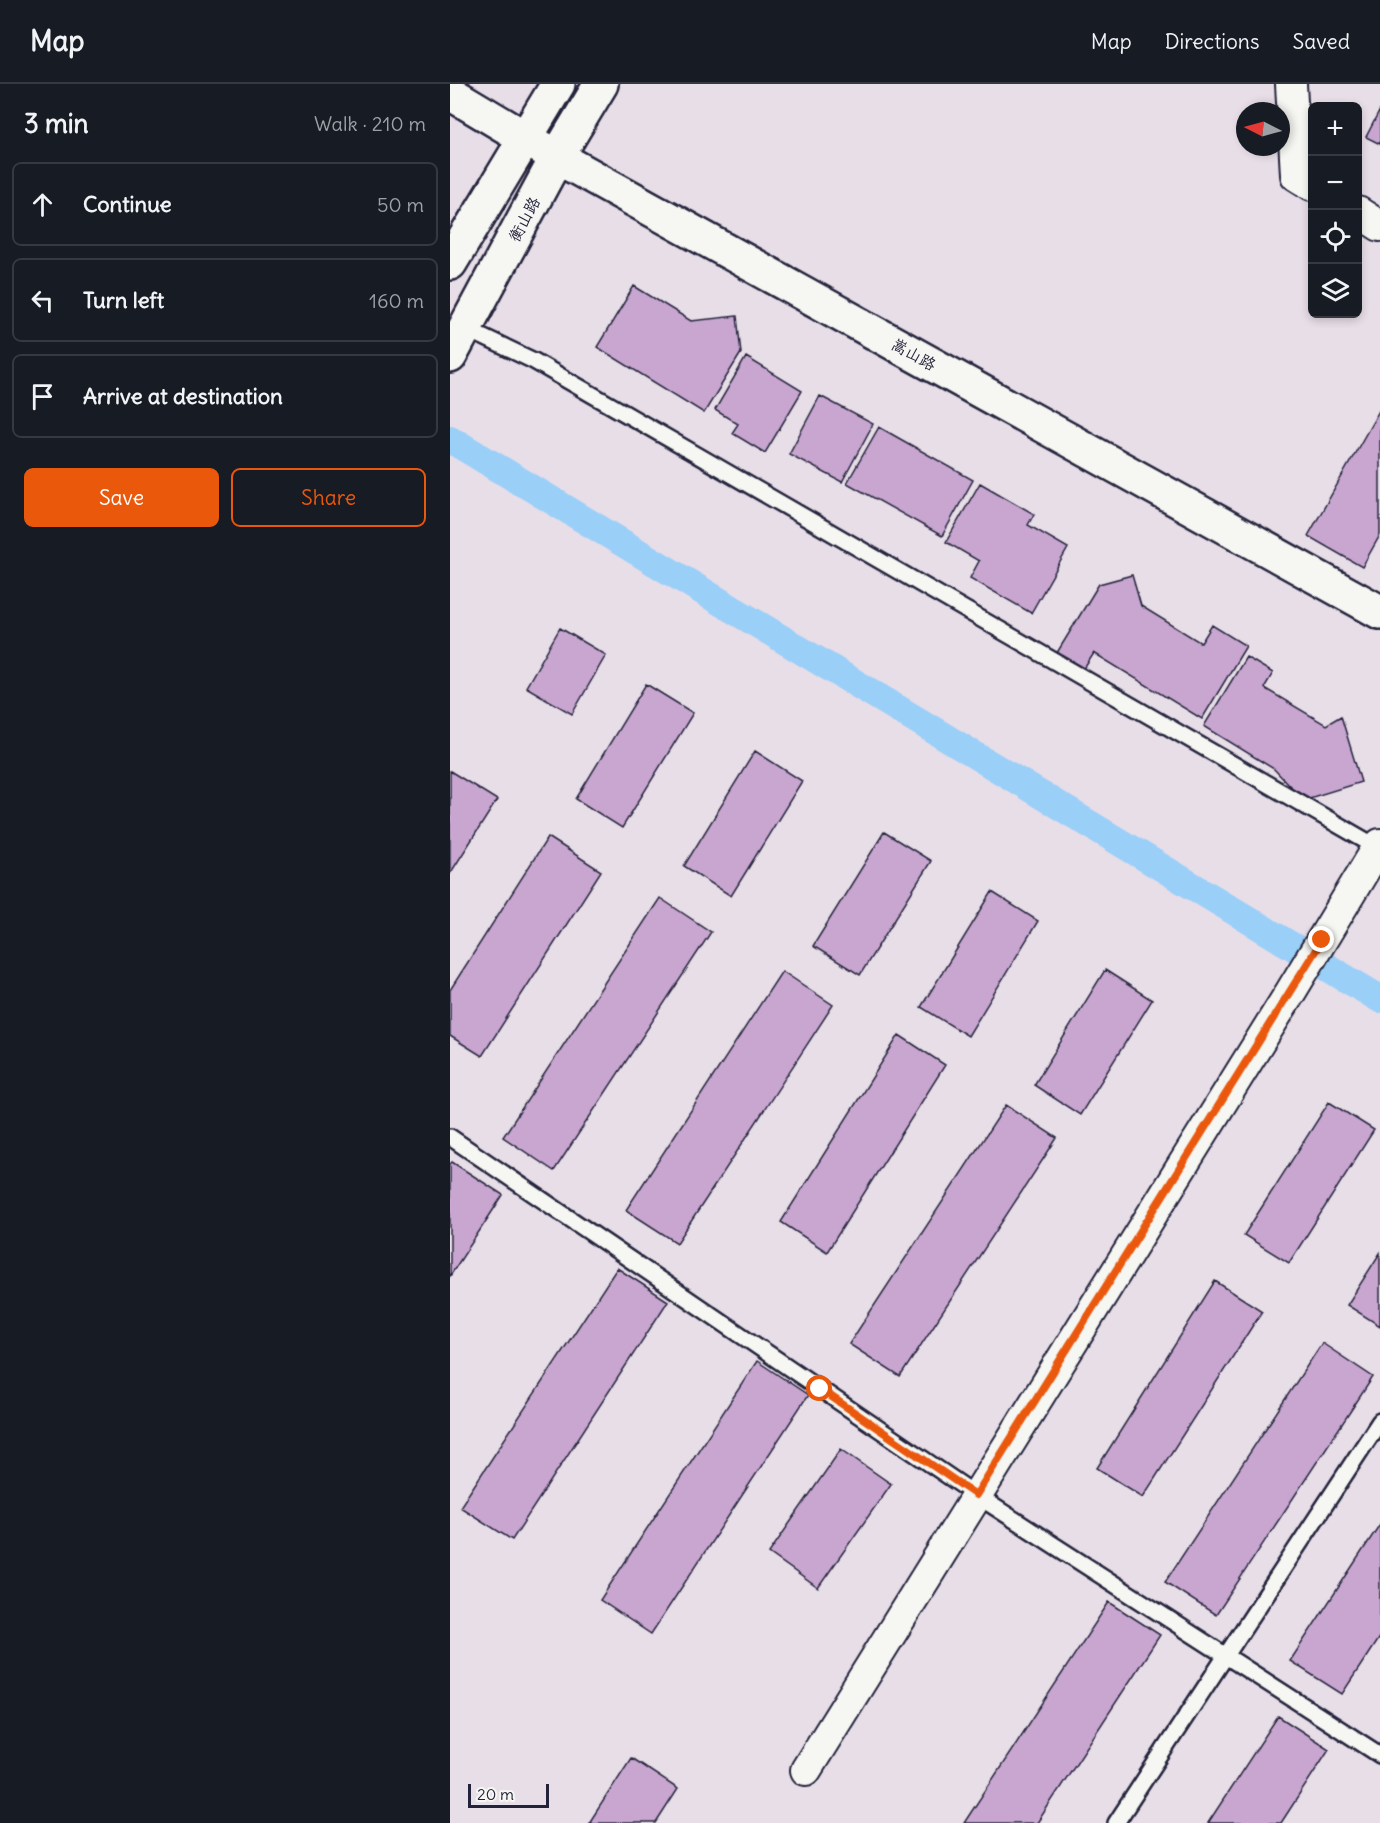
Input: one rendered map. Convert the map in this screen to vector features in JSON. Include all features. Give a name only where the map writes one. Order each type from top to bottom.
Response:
[{"type":"street","points":[[450,263],[558,84]]},
{"type":"street","name":"衡山路","points":[[450,356],[557,157],[601,84]]},
{"type":"street","points":[[1291,84],[1296,175],[1308,182]]},
{"type":"street","name":"嵩山路","points":[[450,93],[557,157],[1380,612]]},
{"type":"street","points":[[1362,215],[1380,226]]},
{"type":"street","points":[[806,1770],[1379,847]]},
{"type":"lane","points":[[465,328],[534,361],[1379,847]]},
{"type":"lane","points":[[450,1137],[976,1495],[1380,1755]]},
{"type":"lane","points":[[1116,1823],[1380,1421]]},
{"type":"building","points":[[1380,110],[1380,144],[1366,137]]},
{"type":"building","points":[[634,286],[691,321],[737,316],[741,353],[704,413],[597,347]]},
{"type":"building","points":[[746,357],[802,391],[765,453],[732,433],[738,424],[715,410]]},
{"type":"building","points":[[820,396],[873,424],[842,482],[789,454]]},
{"type":"building","points":[[1380,409],[1380,535],[1362,567],[1308,536]]},
{"type":"building","points":[[879,427],[973,480],[942,536],[847,483]]},
{"type":"building","points":[[980,483],[1034,514],[1028,525],[1068,548],[1031,613],[970,578],[979,561],[946,542]]},
{"type":"building","points":[[1132,575],[1141,606],[1201,643],[1212,625],[1246,646],[1202,719],[1094,653],[1082,672],[1055,656],[1099,584]]},
{"type":"building","points":[[560,628],[606,655],[572,714],[526,687]]},
{"type":"building","points":[[1246,657],[1273,673],[1264,688],[1326,725],[1341,716],[1361,782],[1303,800],[1274,769],[1204,726]]},
{"type":"building","points":[[646,684],[693,713],[622,828],[576,799]]},
{"type":"building","points":[[755,751],[802,781],[731,896],[684,866]]},
{"type":"building","points":[[450,771],[497,800],[450,874]]},
{"type":"building","points":[[884,832],[931,861],[860,975],[813,946]]},
{"type":"building","points":[[548,837],[601,871],[482,1056],[450,1036],[450,990]]},
{"type":"building","points":[[992,892],[1038,921],[968,1036],[921,1007]]},
{"type":"building","points":[[660,898],[711,932],[554,1171],[503,1137]]},
{"type":"building","points":[[1105,970],[1152,1000],[1080,1115],[1034,1085]]},
{"type":"building","points":[[782,971],[833,1005],[677,1243],[626,1210]]},
{"type":"building","points":[[899,1035],[945,1065],[827,1252],[781,1222]]},
{"type":"building","points":[[1329,1102],[1374,1130],[1289,1263],[1244,1235]]},
{"type":"building","points":[[1006,1105],[1057,1138],[900,1377],[849,1344]]},
{"type":"building","points":[[452,1162],[503,1195],[450,1276],[450,1164]]},
{"type":"building","points":[[1380,1253],[1380,1326],[1347,1305]]},
{"type":"building","points":[[617,1268],[668,1301],[512,1540],[460,1507]]},
{"type":"building","points":[[1215,1281],[1262,1311],[1143,1497],[1097,1468]]},
{"type":"building","points":[[1322,1343],[1373,1377],[1216,1615],[1165,1582]]},
{"type":"building","points":[[757,1361],[808,1395],[651,1634],[600,1600]]},
{"type":"building","points":[[841,1449],[891,1484],[818,1588],[769,1553]]},
{"type":"building","points":[[1380,1524],[1380,1636],[1342,1694],[1290,1661]]},
{"type":"building","points":[[1109,1602],[1160,1635],[1037,1823],[964,1823]]},
{"type":"building","points":[[1278,1716],[1329,1749],[1281,1823],[1208,1823]]},
{"type":"building","points":[[631,1758],[678,1789],[656,1823],[589,1823]]},
{"type":"waterway","points":[[450,439],[1380,999]]},
{"type":"route","points":[[820,1389],[976,1495],[1322,940]]}]
